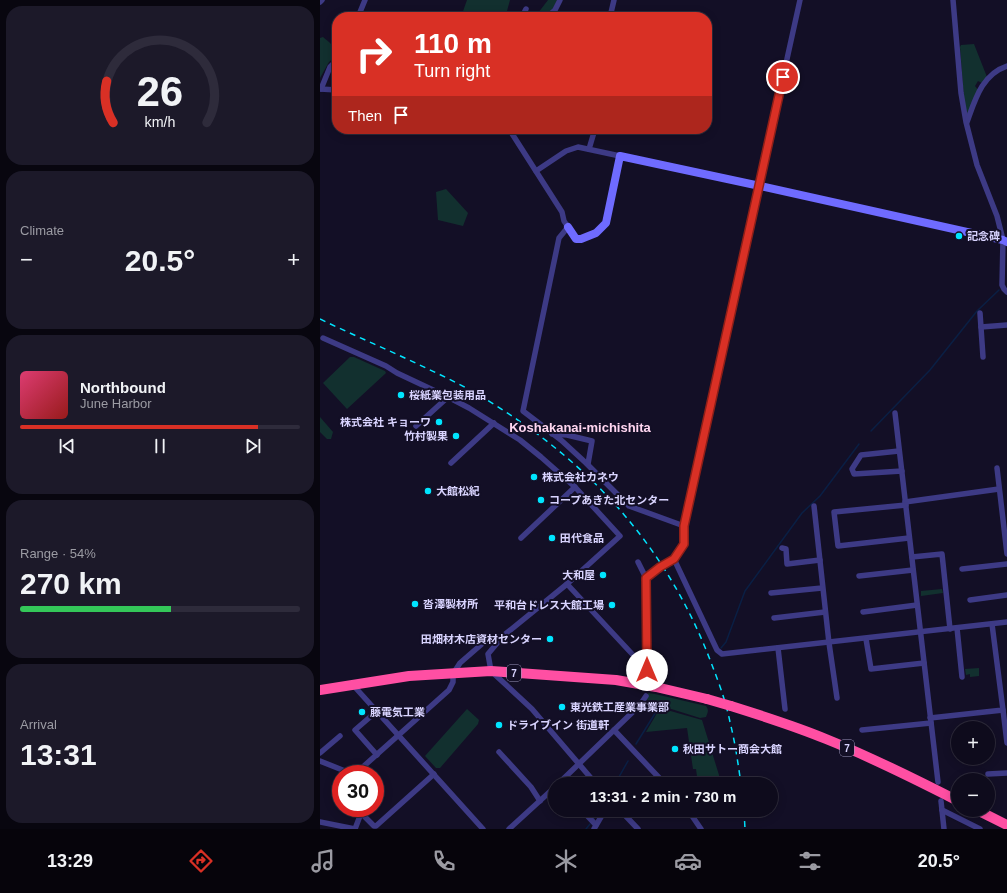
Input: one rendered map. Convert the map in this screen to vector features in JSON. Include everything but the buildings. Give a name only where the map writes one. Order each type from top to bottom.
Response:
[{"type":"highway","name":"7","points":[[320,690],[409,676],[491,671],[616,680],[656,687],[707,699],[778,720],[867,757],[951,798]]},
{"type":"highway","points":[[991,817],[1007,825]]},
{"type":"street","points":[[360,12],[365,0]]},
{"type":"street","points":[[553,12],[560,0]]},
{"type":"street","points":[[611,12],[614,0]]},
{"type":"street","points":[[646,578],[660,567],[674,559],[684,544],[684,526],[800,0]]},
{"type":"street","points":[[953,0],[961,92],[966,122],[977,165],[1005,241],[1004,290],[1007,292]]},
{"type":"street","points":[[332,65],[320,89],[332,90]]},
{"type":"street","points":[[966,122],[978,92],[994,73],[1007,66]]},
{"type":"street","points":[[512,134],[562,212],[564,221],[576,239],[581,239],[596,233],[606,223],[620,156]]},
{"type":"street","points":[[589,149],[594,134]]},
{"type":"street","points":[[536,171],[566,151],[578,147],[1005,241]]},
{"type":"street","points":[[568,227],[559,238],[522,411],[588,464],[629,506],[684,526]]},
{"type":"street","points":[[980,314],[983,358]]},
{"type":"street","points":[[981,327],[1007,325]]},
{"type":"street","points":[[323,338],[386,366],[396,374],[448,397],[494,423],[520,440],[575,487],[620,536],[567,584],[503,636],[488,654],[491,671],[532,709],[590,777]]},
{"type":"street","points":[[416,426],[448,397]]},
{"type":"street","points":[[895,413],[938,782]]},
{"type":"street","points":[[451,463],[494,423]]},
{"type":"street","points":[[552,434],[567,435],[592,440],[588,464]]},
{"type":"street","points":[[899,451],[861,455],[852,469],[854,474],[902,471]]},
{"type":"street","points":[[997,468],[1007,554]]},
{"type":"street","points":[[521,538],[575,487]]},
{"type":"street","points":[[909,538],[838,546],[834,512],[905,504],[999,489]]},
{"type":"street","points":[[814,506],[828,643],[836,698]]},
{"type":"street","points":[[782,548],[786,550],[788,564],[820,560]]},
{"type":"street","points":[[912,557],[942,554],[950,629]]},
{"type":"street","points":[[674,559],[717,650],[722,654],[921,633],[1007,622]]},
{"type":"street","points":[[567,584],[647,673],[646,578],[638,562]]},
{"type":"street","points":[[962,569],[1007,564]]},
{"type":"street","points":[[859,576],[913,570]]},
{"type":"street","points":[[771,593],[822,588]]},
{"type":"street","points":[[970,600],[1007,595]]},
{"type":"street","points":[[863,612],[917,605]]},
{"type":"street","points":[[774,618],[825,612]]},
{"type":"street","points":[[992,624],[1007,743]]},
{"type":"street","points":[[957,628],[962,677]]},
{"type":"street","points":[[365,765],[449,690],[453,682],[453,674],[460,663],[483,643],[503,636]]},
{"type":"street","points":[[866,639],[871,669],[924,663]]},
{"type":"street","points":[[778,648],[785,709]]},
{"type":"street","points":[[353,685],[483,829]]},
{"type":"street","points":[[566,777],[640,705],[646,696]]},
{"type":"street","points":[[862,730],[1003,710]]},
{"type":"street","points":[[376,755],[355,730],[377,711]]},
{"type":"street","points":[[614,730],[658,777]]},
{"type":"street","points":[[320,753],[340,736]]},
{"type":"street","points":[[499,752],[531,787],[540,801]]},
{"type":"street","points":[[320,761],[332,765]]},
{"type":"street","points":[[995,774],[1007,773]]},
{"type":"street","points":[[367,817],[374,826],[376,826],[434,774]]},
{"type":"street","points":[[509,829],[548,794]]},
{"type":"street","points":[[941,801],[944,829]]},
{"type":"street","points":[[942,810],[980,829]]},
{"type":"street","points":[[320,822],[355,829],[359,817]]},
{"type":"street","points":[[587,817],[595,827],[601,817]]},
{"type":"street","points":[[627,817],[638,829]]},
{"type":"street","points":[[693,817],[701,829]]},
{"type":"green space","points":[[467,0],[510,0],[507,11],[505,12],[463,12]]},
{"type":"green space","points":[[548,0],[557,0],[550,12],[539,12]]},
{"type":"green space","points":[[323,37],[332,45],[332,59],[320,78],[320,38]]},
{"type":"green space","points":[[974,44],[987,77],[982,83],[978,81],[975,86],[978,90],[969,113],[967,114],[964,99],[960,47],[961,45]]},
{"type":"green space","points":[[446,189],[468,213],[463,226],[438,220],[436,192]]},
{"type":"green space","points":[[350,357],[354,357],[385,371],[386,373],[347,409],[323,383]]},
{"type":"green space","points":[[320,417],[333,432],[331,439],[327,439],[320,432]]},
{"type":"green space","points":[[942,589],[943,593],[921,596],[921,591]]},
{"type":"green space","points":[[979,668],[979,676],[970,677],[970,674],[966,675],[965,669]]},
{"type":"green space","points":[[648,693],[706,706],[708,710],[706,717],[700,718],[647,700]]},
{"type":"green space","points":[[660,708],[702,720],[719,777],[697,777],[696,769],[693,769],[687,728],[646,732]]},
{"type":"green space","points":[[467,709],[479,720],[478,724],[440,768],[436,768],[425,756]]},
{"type":"waterway","points":[[871,431],[930,370],[977,311],[999,290]]},
{"type":"waterway","points":[[721,648],[726,642],[745,591],[802,513],[820,496],[859,444]]},
{"type":"waterway","points":[[636,744],[659,707]]},
{"type":"waterway","points":[[619,777],[628,761]]},
{"type":"waterway","points":[[586,829],[590,824]]},
{"type":"railway","points":[[320,319],[461,385],[482,397],[521,422],[557,449],[590,479],[621,511],[648,545],[673,582],[694,622],[720,686],[733,737],[740,777]]},
{"type":"railway","points":[[744,817],[745,829]]},
{"type":"place","name":"記念碑","points":[[959,236]]},
{"type":"place","name":"桜紙業包装用品","points":[[401,395]]},
{"type":"place","name":"株式会社 キョーワ","points":[[439,422]]},
{"type":"place","name":"竹村製果","points":[[456,436]]},
{"type":"place","name":"株式会社カネウ","points":[[534,477]]},
{"type":"place","name":"大館松紀","points":[[428,491]]},
{"type":"place","name":"コープあきた北センター","points":[[541,500]]},
{"type":"place","name":"田代食品","points":[[552,538]]},
{"type":"place","name":"大和屋","points":[[603,575]]},
{"type":"place","name":"沓澤製材所","points":[[415,604]]},
{"type":"place","name":"平和台ドレス大館工場","points":[[612,605]]},
{"type":"place","name":"田畑材木店資材センター","points":[[550,639]]},
{"type":"place","name":"東光鉄工産業事業部","points":[[562,707]]},
{"type":"place","name":"藤電気工業","points":[[362,712]]},
{"type":"place","name":"ドライブイン 街道軒","points":[[499,725]]},
{"type":"place","name":"秋田サトー商会大館","points":[[675,749]]},
{"type":"district","name":"Koshakanai-michishita","points":[[580,427]]},
{"type":"route","points":[[647,670],[646,578],[653,571],[674,559],[684,544],[684,526],[783,77]]}]
